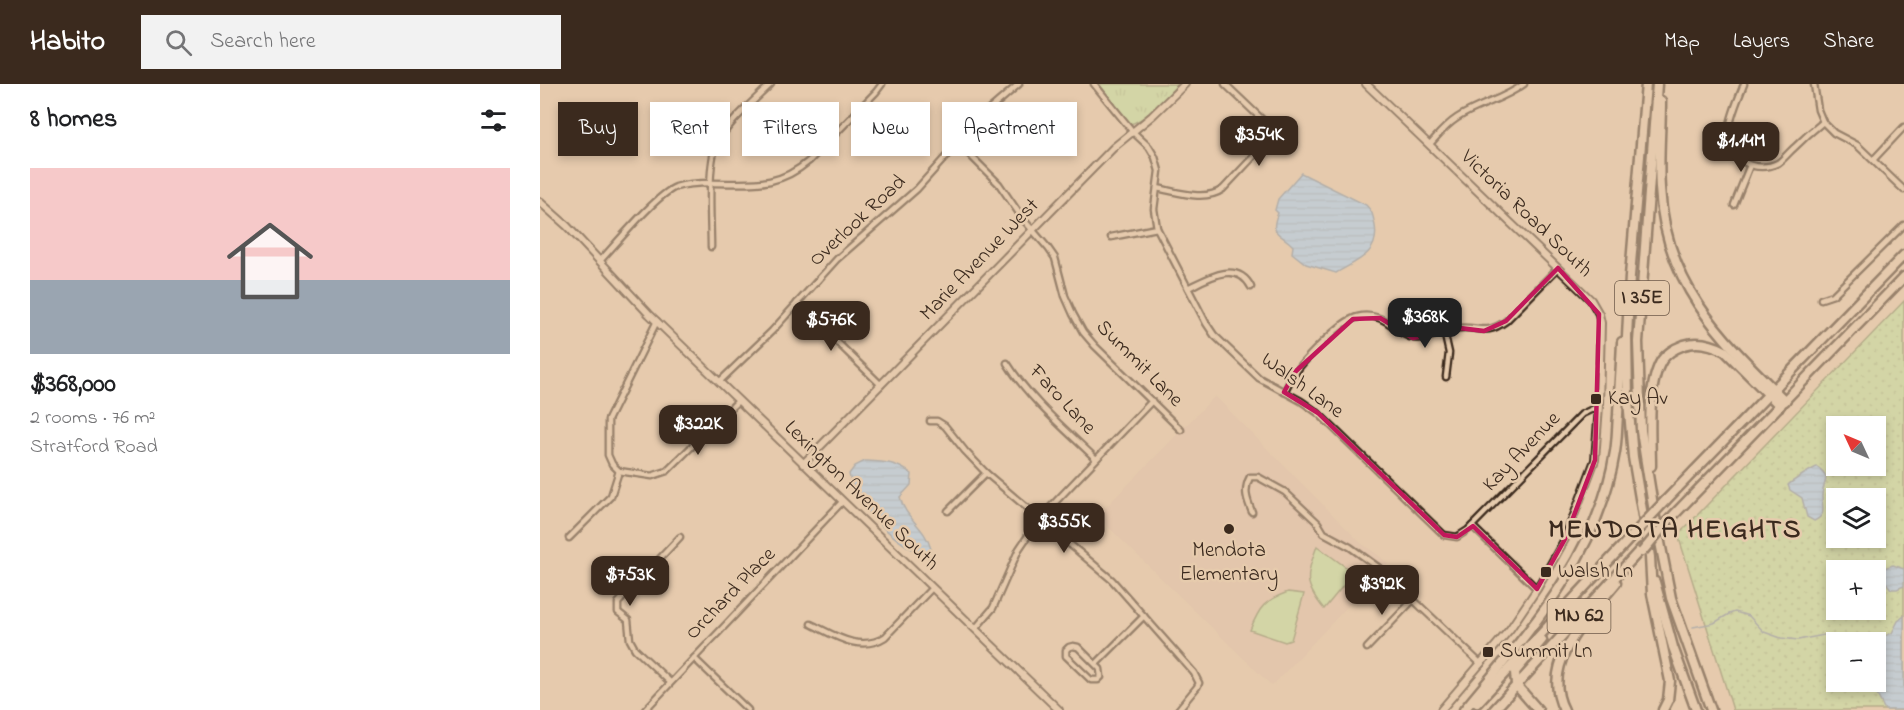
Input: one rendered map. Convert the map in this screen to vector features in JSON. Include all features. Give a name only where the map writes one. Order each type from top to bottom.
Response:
[{"type":"highway","name":"I 35E","points":[[1646,84],[1630,276],[1627,338],[1628,400],[1633,457],[1651,567],[1673,646],[1696,710]]},
{"type":"highway","name":"I 35E","points":[[1659,84],[1638,342],[1641,431],[1671,598],[1711,710]]},
{"type":"highway","points":[[1659,84],[1660,189],[1667,238],[1676,266],[1691,296],[1710,323],[1771,392]]},
{"type":"highway","name":"MN 62","points":[[1470,710],[1666,500],[1904,255]]},
{"type":"highway","points":[[1880,303],[1876,298],[1876,292],[1904,262]]},
{"type":"highway","points":[[1464,710],[1554,597],[1573,569],[1591,533],[1605,495],[1615,451],[1623,322],[1630,276]]},
{"type":"highway","points":[[1564,710],[1557,692],[1557,674],[1575,633],[1668,521],[1904,277]]},
{"type":"highway","points":[[1654,512],[1651,397],[1657,371],[1667,354],[1689,343],[1714,345],[1725,351],[1782,403]]},
{"type":"highway","name":"MN 62","points":[[1494,710],[1642,550]]},
{"type":"highway","points":[[1651,567],[1652,594],[1670,681],[1668,700],[1663,710]]},
{"type":"highway","points":[[1538,710],[1516,685],[1515,672],[1577,594]]},
{"type":"street","points":[[711,247],[711,167],[716,146],[728,128],[771,84]]},
{"type":"street","points":[[600,261],[660,197],[675,187],[693,183],[770,182],[798,170],[882,84]]},
{"type":"street","name":"Overlook Road","points":[[998,102],[1019,84]]},
{"type":"street","name":"Walsh Lane","points":[[1094,84],[1133,132],[1149,147],[1155,157],[1159,171],[1154,210],[1157,228],[1206,323],[1215,335],[1259,378],[1318,414],[1444,535],[1456,537],[1472,526]]},
{"type":"street","name":"Marie Avenue West","points":[[803,464],[1114,147],[1185,84]]},
{"type":"street","points":[[1157,188],[1204,196],[1216,194],[1271,138],[1272,131],[1269,126],[1225,84]]},
{"type":"street","name":"Victoria Road South","points":[[1366,84],[1591,300],[1601,323],[1595,460],[1565,539],[1537,589],[1510,629],[1441,710]]},
{"type":"street","points":[[1430,144],[1459,117],[1511,94],[1524,84]]},
{"type":"street","points":[[1744,84],[1728,129],[1728,141],[1740,160],[1750,165],[1764,167],[1778,162],[1823,122]]},
{"type":"street","points":[[1814,84],[1818,110],[1823,122],[1834,133],[1857,145],[1904,190]]},
{"type":"street","points":[[1873,160],[1904,127]]},
{"type":"street","name":"Overlook Road","points":[[719,382],[772,332],[837,259],[917,189],[946,156]]},
{"type":"street","name":"Summit Lane","points":[[971,156],[999,184],[1055,258],[1065,296],[1083,332],[1182,430]]},
{"type":"street","points":[[1734,205],[1750,165]]},
{"type":"street","name":"Lexington Avenue South","points":[[540,202],[567,226],[657,321],[738,401],[1059,710]]},
{"type":"street","points":[[1821,298],[1833,295],[1904,225]]},
{"type":"street","points":[[1111,237],[1157,228]]},
{"type":"street","points":[[1284,392],[1296,371],[1340,327],[1353,319],[1366,316],[1380,318],[1413,338],[1424,338],[1460,328],[1484,331],[1499,327],[1558,268]]},
{"type":"street","points":[[1188,288],[1214,275],[1227,272],[1238,274],[1248,281],[1251,287]]},
{"type":"street","points":[[797,303],[881,385]]},
{"type":"street","points":[[657,321],[608,420],[608,455],[612,464],[619,471],[652,476],[667,471],[738,401]]},
{"type":"street","points":[[1444,331],[1449,353],[1446,377]]},
{"type":"street","name":"Faro Lane","points":[[1007,363],[1033,398],[1095,459]]},
{"type":"street","points":[[975,629],[993,608],[1019,549],[1040,518],[1152,401]]},
{"type":"street","name":"Kay Avenue","points":[[1472,526],[1582,414],[1599,406]]},
{"type":"street","points":[[930,421],[945,426],[987,473],[1112,580],[1194,673],[1199,683],[1194,693],[1178,710]]},
{"type":"street","points":[[569,538],[611,496],[619,471]]},
{"type":"street","points":[[948,511],[987,473]]},
{"type":"street","points":[[1252,512],[1245,486],[1250,477],[1258,477],[1285,492],[1318,523],[1324,533],[1350,547],[1382,570],[1481,664]]},
{"type":"street","name":"Orchard Place","points":[[645,710],[842,502]]},
{"type":"street","points":[[1472,526],[1537,589]]},
{"type":"street","points":[[670,682],[635,649],[630,640],[628,620],[618,612],[618,603],[680,537]]},
{"type":"street","points":[[811,624],[854,643],[864,645],[875,643],[885,637],[932,588]]},
{"type":"street","points":[[1367,648],[1413,600]]},
{"type":"street","points":[[1096,664],[1144,616]]},
{"type":"street","points":[[1069,647],[1078,647],[1096,664],[1100,669],[1101,677],[1095,681],[1091,680],[1066,656],[1066,650],[1069,647]]},
{"type":"street","points":[[694,658],[748,710]]},
{"type":"highlighted area","points":[[1558,268],[1599,314],[1595,460],[1565,539],[1537,589],[1473,526],[1457,537],[1444,535],[1318,413],[1284,392],[1296,371],[1353,319],[1380,318],[1413,338],[1460,328],[1484,331],[1506,321]]},
{"type":"shaded area","name":"Mendota Elementary","points":[[1215,396],[1361,543],[1388,564],[1272,686],[1097,516]]},
{"type":"green space","points":[[1099,84],[1178,84],[1143,118],[1130,124]]},
{"type":"green space","points":[[1904,301],[1904,710],[1733,710],[1678,535]]},
{"type":"green space","points":[[1317,546],[1351,571],[1352,575],[1324,609],[1312,593],[1308,579]]},
{"type":"green space","points":[[1288,592],[1304,594],[1291,640],[1285,642],[1250,630],[1264,605],[1273,598]]},
{"type":"water","points":[[1301,173],[1366,205],[1372,214],[1376,236],[1370,250],[1365,256],[1336,273],[1306,264],[1292,253],[1293,246],[1275,230],[1278,213],[1275,210],[1278,199]]},
{"type":"water","points":[[865,461],[890,463],[912,474],[911,485],[900,497],[906,511],[928,541],[931,549],[927,555],[903,544],[891,534],[868,511],[859,498],[849,474],[855,466]]},
{"type":"water","points":[[1817,467],[1825,474],[1826,481],[1822,492],[1822,514],[1814,521],[1807,517],[1802,498],[1790,490],[1788,485]]},
{"type":"water","points":[[1893,565],[1904,569],[1904,586],[1891,589],[1886,582],[1886,567]]},
{"type":"water","points":[[1904,616],[1904,710],[1885,710],[1874,692],[1886,692],[1886,635],[1892,633],[1898,621]]},
{"type":"waterway","points":[[1693,627],[1714,623],[1735,612],[1749,616],[1764,632],[1781,638],[1798,640],[1826,636]]},
{"type":"place","name":"Kay Av","points":[[1596,399]]},
{"type":"place","name":"Mendota Elementary","points":[[1229,529]]},
{"type":"place","name":"Walsh Ln","points":[[1546,572]]},
{"type":"place","name":"Summit Ln","points":[[1488,652]]},
{"type":"district","name":"MENDOTA HEIGHTS","points":[[1675,530]]}]
